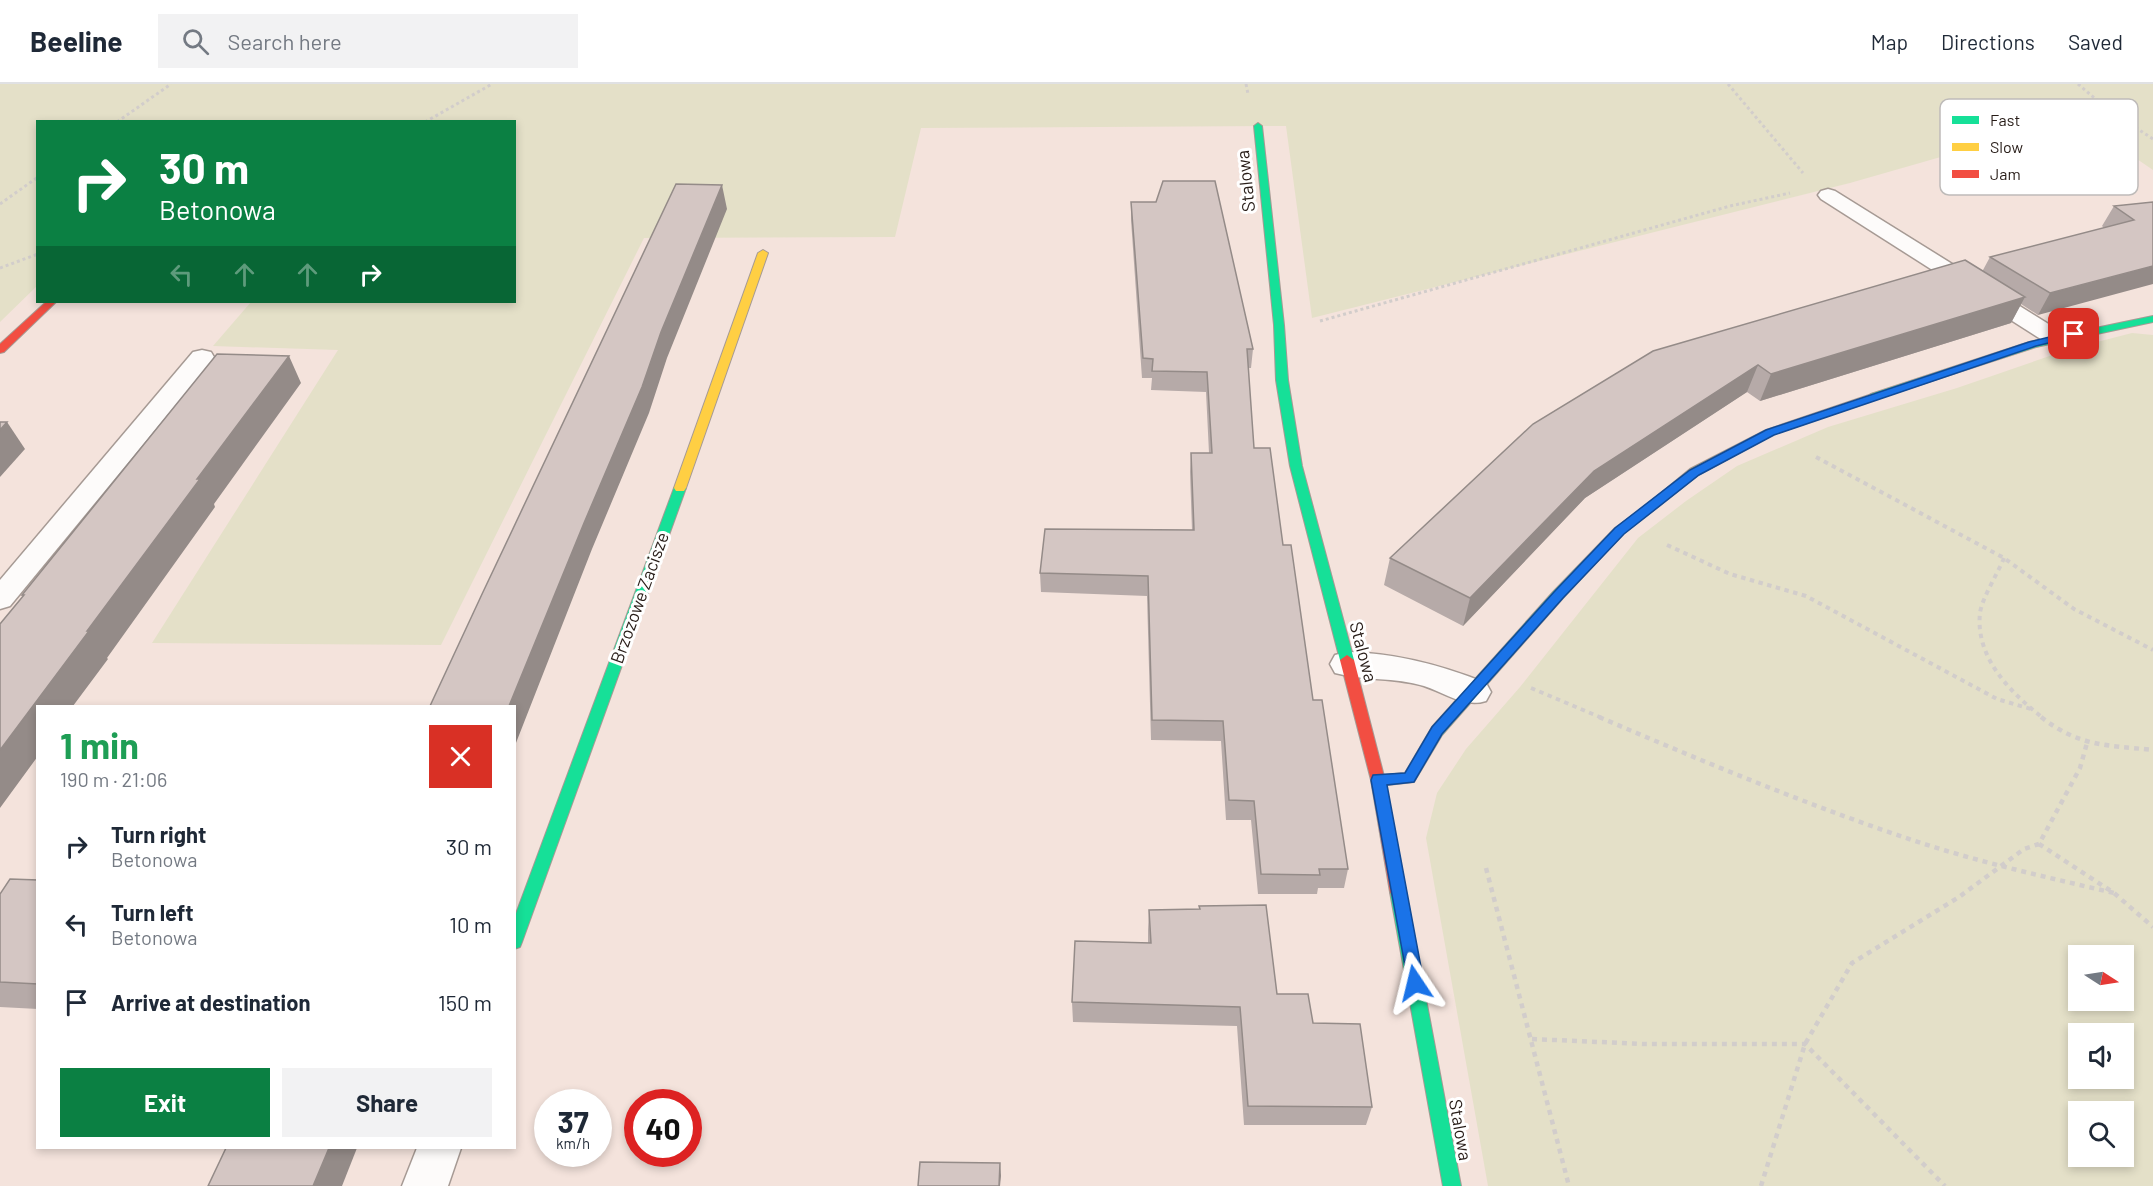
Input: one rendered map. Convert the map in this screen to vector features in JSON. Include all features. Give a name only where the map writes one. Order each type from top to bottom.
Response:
[{"type":"street","name":"Stalowa","points":[[1258,126],[1279,325],[1282,380],[1296,466],[1378,780],[1452,1186]]},
{"type":"street","name":"Brzozowe Zacisze","points":[[516,937],[637,609],[763,253]]},
{"type":"street","points":[[0,351],[50,303]]},
{"type":"street","points":[[1378,780],[1409,778],[1437,730],[1558,595],[1626,526],[1694,472],[1770,432],[2055,338],[2153,319]]},
{"type":"street","points":[[1347,664],[1379,664],[1433,675],[1483,680]]},
{"type":"street","points":[[425,1186],[439,1149]]},
{"type":"lane","points":[[1828,195],[2055,338]]},
{"type":"lane","points":[[0,599],[201,357]]},
{"type":"path","points":[[120,120],[171,84]]},
{"type":"path","points":[[429,120],[492,84]]},
{"type":"path","points":[[1728,84],[1808,178]]},
{"type":"path","points":[[2078,84],[2096,99]]},
{"type":"path","points":[[2138,130],[2153,140]]},
{"type":"path","points":[[0,204],[36,178]]},
{"type":"path","points":[[1279,325],[1309,324],[1730,206],[1793,192]]},
{"type":"path","points":[[0,268],[36,255]]},
{"type":"path","points":[[1770,432],[2004,558],[2074,609],[2153,650]]},
{"type":"path","points":[[1626,526],[1730,574],[1806,596],[1998,699],[2031,709]]},
{"type":"path","points":[[2004,558],[1980,612],[1983,650],[2014,695],[2058,730],[2087,743],[2153,750]]},
{"type":"path","points":[[1483,680],[1552,698],[1766,788],[1913,840],[2002,866],[2114,893]]},
{"type":"path","points":[[1761,1186],[1806,1044],[1852,963],[1959,897],[2024,849],[2039,844],[2080,768],[2087,743]]},
{"type":"path","points":[[2039,844],[2114,893],[2153,927]]},
{"type":"path","points":[[1486,867],[1569,1186]]},
{"type":"path","points":[[1532,1039],[1644,1044],[1806,1044],[1945,1186]]},
{"type":"shaded area","points":[[0,84],[2153,84],[2153,170],[2138,160],[2138,99],[1940,99],[1940,157],[1850,183],[1312,318],[1286,126],[921,128],[895,237],[644,238],[441,645],[152,643],[338,350],[213,346],[250,303],[516,303],[516,120],[36,120],[36,287],[0,322]]},
{"type":"shaded area","points":[[2132,333],[2153,335],[2153,1186],[1488,1186],[1426,838],[1437,793],[1466,749],[1520,687],[1638,538],[1737,466],[1828,427],[1957,388],[2070,349]]},
{"type":"building","points":[[1163,181],[1215,181],[1253,349],[1247,349],[1254,448],[1270,448],[1283,545],[1291,545],[1313,700],[1322,700],[1348,869],[1319,869],[1320,875],[1261,874],[1254,801],[1229,800],[1223,721],[1152,720],[1148,576],[1040,573],[1045,529],[1194,530],[1191,453],[1212,453],[1207,372],[1152,371],[1153,359],[1143,358],[1131,202],[1156,202]]},
{"type":"building","points":[[676,184],[722,185],[661,332],[642,387],[509,705],[430,705]]},
{"type":"building","points":[[2153,202],[2153,266],[2050,293],[1990,257],[2134,220],[2114,206]]},
{"type":"building","points":[[1965,260],[2025,297],[1771,374],[1758,365],[1594,471],[1470,598],[1390,558],[1533,424],[1653,351]]},
{"type":"building","points":[[217,354],[289,356],[0,750],[0,624]]},
{"type":"building","points":[[0,422],[7,422],[0,430]]},
{"type":"building","points":[[10,879],[36,880],[36,984],[0,982],[0,894]]},
{"type":"building","points":[[1266,905],[1277,994],[1308,994],[1313,1023],[1360,1024],[1372,1107],[1248,1106],[1240,1007],[1072,1002],[1075,941],[1151,943],[1149,910],[1200,909],[1199,906]]},
{"type":"building","points":[[226,1149],[329,1149],[313,1186],[208,1186]]},
{"type":"building","points":[[920,1162],[1000,1163],[999,1186],[918,1186]]},
{"type":"traffic: fast","points":[[1258,126],[1279,325],[1282,380],[1296,466],[1347,660]]},
{"type":"traffic: fast","points":[[1875,396],[2033,344],[2153,319]]},
{"type":"traffic: fast","points":[[516,937],[680,488]]},
{"type":"traffic: fast","points":[[1378,780],[1409,778],[1437,731],[1558,595],[1619,531],[1655,503]]},
{"type":"traffic: fast","points":[[1398,892],[1452,1186]]},
{"type":"traffic: slow","points":[[680,488],[763,253]]},
{"type":"traffic: slow","points":[[1655,503],[1694,472],[1770,432],[1875,396]]},
{"type":"traffic: jam","points":[[0,350],[50,303]]},
{"type":"traffic: jam","points":[[1347,660],[1378,780],[1398,892]]},
{"type":"route","points":[[1415,983],[1378,780],[1409,778],[1437,730],[1474,692],[1558,595],[1619,531],[1694,472],[1770,432],[2033,344],[2074,334]]}]
